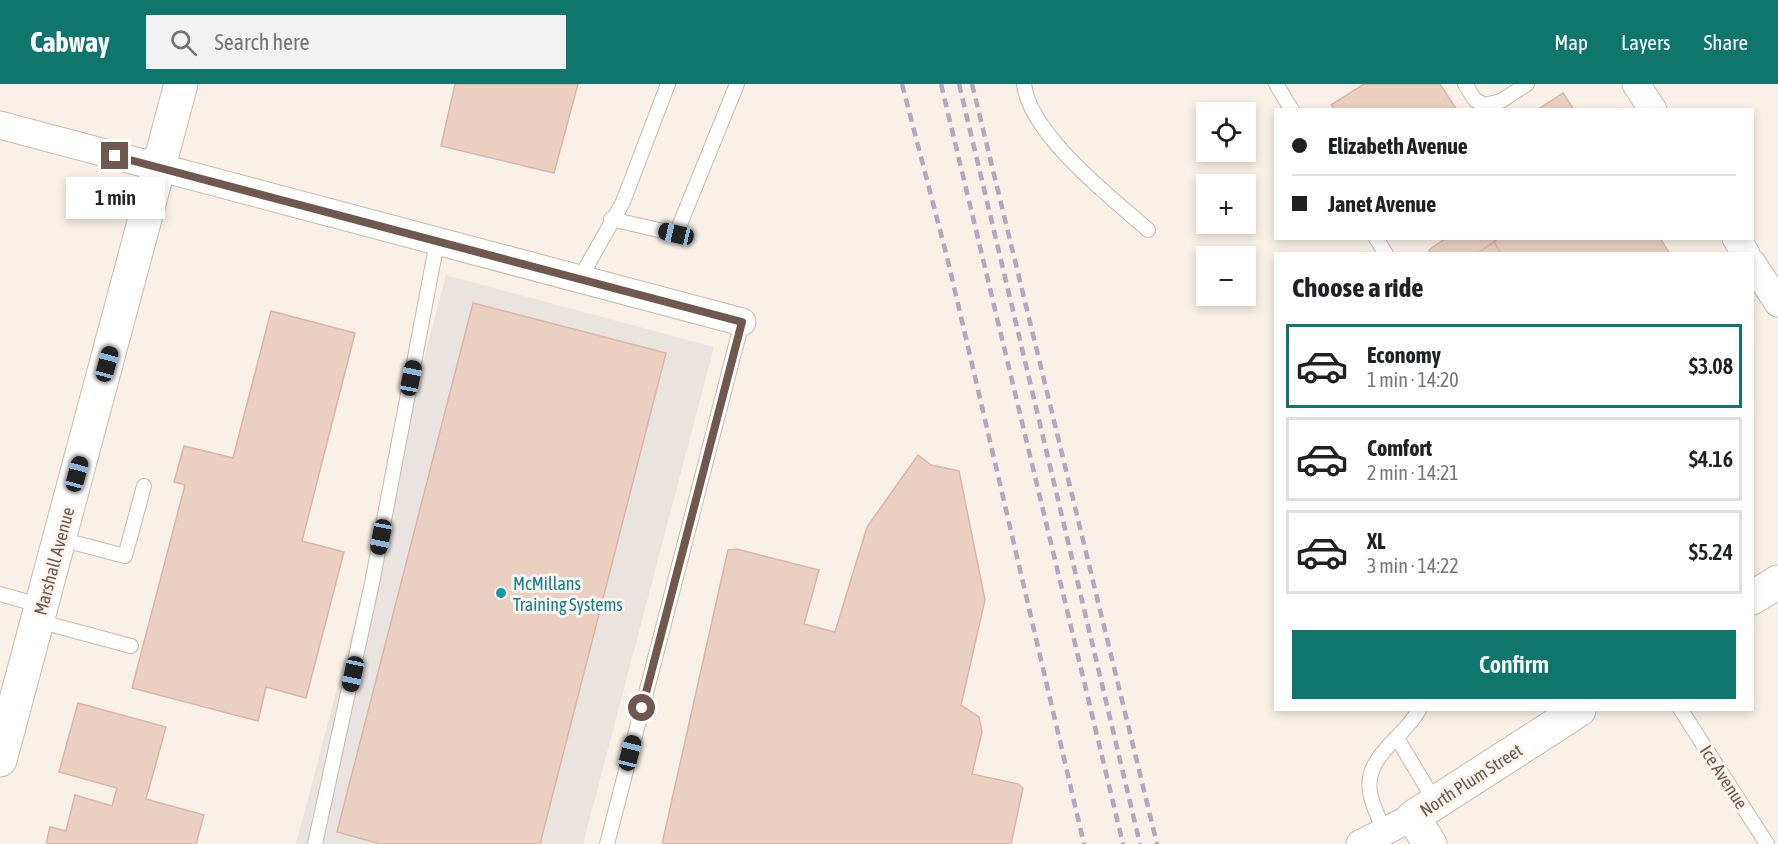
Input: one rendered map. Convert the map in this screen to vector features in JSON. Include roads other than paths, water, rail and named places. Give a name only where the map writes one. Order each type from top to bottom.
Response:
[{"type":"street","name":"Marshall Avenue","points":[[1,751],[40,614],[181,84]]},
{"type":"street","points":[[1636,84],[1652,108]]},
{"type":"street","points":[[1,128],[742,322]]},
{"type":"street","points":[[1754,266],[1778,303]]},
{"type":"street","points":[[1754,597],[1778,582]]},
{"type":"street","name":"North Plum Street","points":[[1360,844],[1385,833],[1424,810],[1577,711]]},
{"type":"street","points":[[1424,810],[1430,844]]},
{"type":"lane","points":[[579,280],[611,219],[623,202],[668,84]]},
{"type":"lane","points":[[611,219],[676,234],[737,84]]},
{"type":"lane","points":[[1024,84],[1033,112],[1068,158],[1148,230]]},
{"type":"lane","points":[[1276,84],[1291,108]]},
{"type":"lane","points":[[1465,84],[1475,100],[1485,105],[1501,101],[1527,84]]},
{"type":"lane","points":[[315,844],[372,583],[437,242]]},
{"type":"lane","points":[[607,844],[742,322]]},
{"type":"lane","points":[[60,539],[125,556],[144,486]]},
{"type":"lane","points":[[0,594],[40,614],[131,646]]},
{"type":"lane","points":[[1385,833],[1370,794],[1370,780],[1377,758],[1397,738],[1418,711]]},
{"type":"lane","name":"Ice Avenue","points":[[1682,711],[1767,844]]},
{"type":"lane","points":[[1397,738],[1424,810]]},
{"type":"railway","points":[[902,84],[947,257],[1084,844]]},
{"type":"railway","points":[[941,84],[1123,844]]},
{"type":"railway","points":[[959,84],[1140,844]]},
{"type":"railway","points":[[972,84],[1157,844]]},
{"type":"place","name":"McMillans Training Systems","points":[[501,593]]}]
